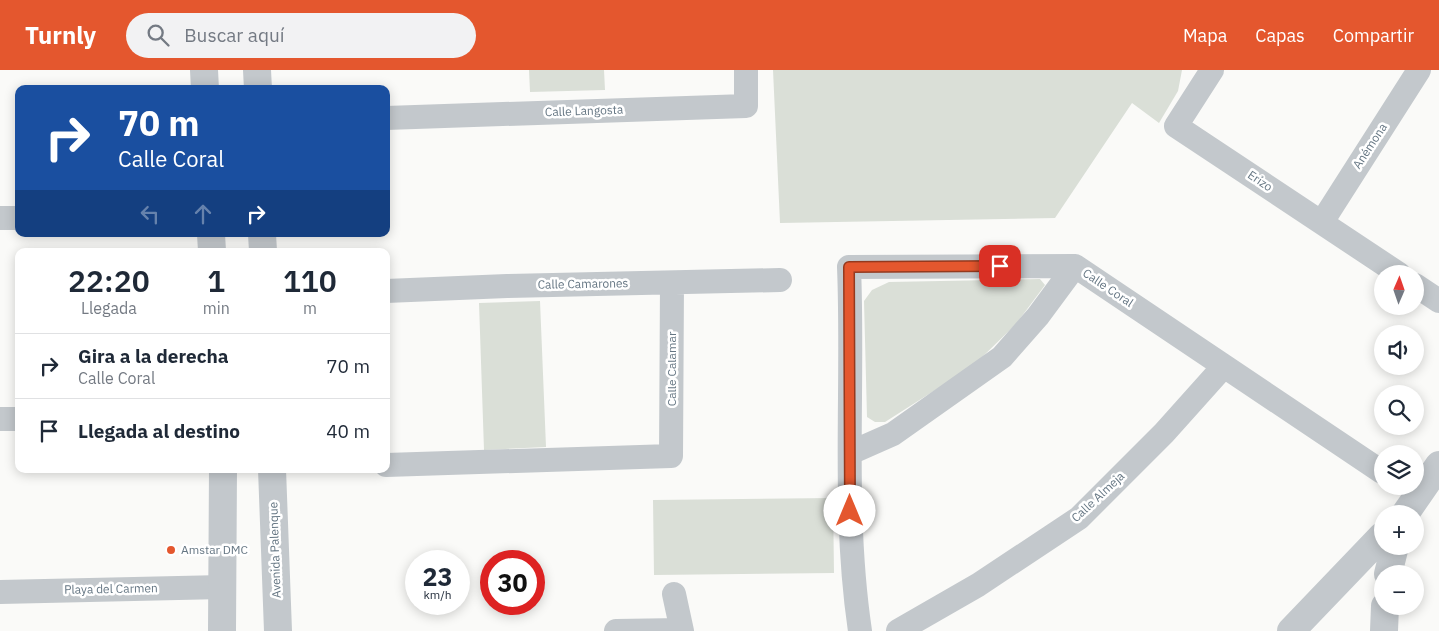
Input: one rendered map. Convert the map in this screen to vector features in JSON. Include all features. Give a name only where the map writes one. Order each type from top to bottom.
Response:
[{"type":"street","points":[[204,70],[205,85]]},
{"type":"street","points":[[257,70],[258,85]]},
{"type":"street","name":"Calle Langosta","points":[[390,118],[746,106],[746,70]]},
{"type":"street","name":"Erizo","points":[[1212,70],[1176,126],[1386,265]]},
{"type":"street","name":"Anémona","points":[[1322,222],[1419,70]]},
{"type":"street","points":[[0,218],[15,218]]},
{"type":"street","points":[[850,453],[893,434],[1002,357],[1038,316],[1075,266]]},
{"type":"street","name":"Calle Coral","points":[[860,631],[854,588],[850,531],[849,267],[1075,266],[1374,467]]},
{"type":"street","name":"Calle Camarones","points":[[390,291],[507,286],[780,280]]},
{"type":"street","name":"Calle Calamar","points":[[390,465],[671,456],[672,283]]},
{"type":"street","points":[[1424,291],[1439,301]]},
{"type":"street","name":"Calle Almeja","points":[[898,631],[978,585],[1079,518],[1164,433],[1224,366]]},
{"type":"street","points":[[0,419],[15,419]]},
{"type":"street","points":[[1407,505],[1439,465]]},
{"type":"street","points":[[222,631],[223,473]]},
{"type":"street","name":"Avenida Palenque","points":[[272,473],[278,631]]},
{"type":"street","points":[[1291,631],[1374,544]]},
{"type":"street","name":"Playa del Carmen","points":[[0,592],[223,587]]},
{"type":"street","points":[[616,631],[682,630],[674,594]]},
{"type":"street","points":[[1384,631],[1385,615]]},
{"type":"shaded area","points":[[529,70],[604,70],[605,90],[530,92]]},
{"type":"shaded area","points":[[773,70],[1182,70],[1178,91],[1159,123],[1132,103],[1055,218],[780,223]]},
{"type":"shaded area","points":[[1040,279],[1045,285],[1016,324],[973,366],[885,422],[875,422],[867,417],[864,301],[872,290],[889,282]]},
{"type":"shaded area","points":[[540,301],[546,447],[484,450],[479,303]]},
{"type":"shaded area","points":[[833,498],[834,573],[654,575],[653,500]]},
{"type":"place","name":"Amstar DMC","points":[[171,550]]},
{"type":"route","points":[[850,511],[849,267],[1000,266]]}]
